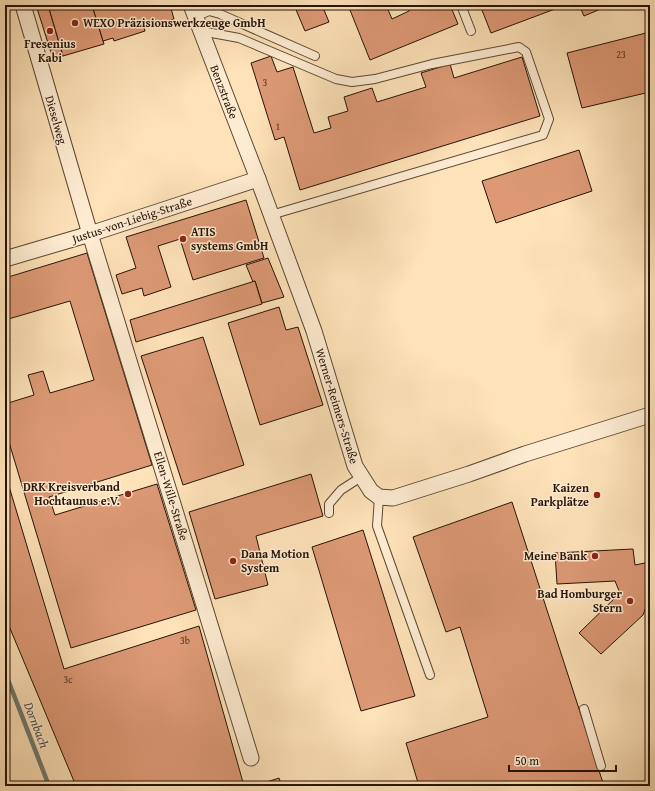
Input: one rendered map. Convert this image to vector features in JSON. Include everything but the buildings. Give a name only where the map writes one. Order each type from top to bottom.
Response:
[{"type":"street","name":"Dieselweg","points":[[23,5],[90,234]]},
{"type":"street","name":"Benzstraße","points":[[193,11],[258,179]]},
{"type":"street","name":"Justus-von-Liebig-Straße","points":[[5,259],[90,234],[258,179]]},
{"type":"street","name":"Werner-Reimers-Straße","points":[[258,179],[314,331],[355,466],[371,491],[380,496]]},
{"type":"street","name":"Ellen-Wille-Straße","points":[[90,234],[251,758]]},
{"type":"street","points":[[380,496],[393,498],[469,474],[525,454],[650,415]]},
{"type":"lane","points":[[461,5],[471,31]]},
{"type":"lane","points":[[193,11],[209,11],[220,14],[315,56]]},
{"type":"lane","points":[[201,31],[239,38],[336,79],[352,82],[375,79],[432,64],[519,47],[526,52],[549,119],[543,135],[271,215]]},
{"type":"lane","points":[[329,513],[329,504],[341,490],[361,476]]},
{"type":"lane","points":[[380,496],[377,526],[430,674]]},
{"type":"lane","points":[[584,709],[601,766]]},
{"type":"path","points":[[647,499],[650,508]]},
{"type":"waterway","name":"Dornbach","points":[[5,672],[49,786]]},
{"type":"place","name":"WEXO Präzisionswerkzeuge GmbH","points":[[75,23]]},
{"type":"place","name":"Fresenius Kabi","points":[[50,31]]},
{"type":"place","name":"ATIS systems GmbH","points":[[183,239]]},
{"type":"place","name":"DRK Kreisverband Hochtaunus e.V.","points":[[128,494]]},
{"type":"place","name":"Kaizen Parkplätze","points":[[597,495]]},
{"type":"place","name":"Meine Bank","points":[[595,556]]},
{"type":"place","name":"Dana Motion System","points":[[233,561]]},
{"type":"place","name":"Bad Homburger Stern","points":[[630,601]]}]
